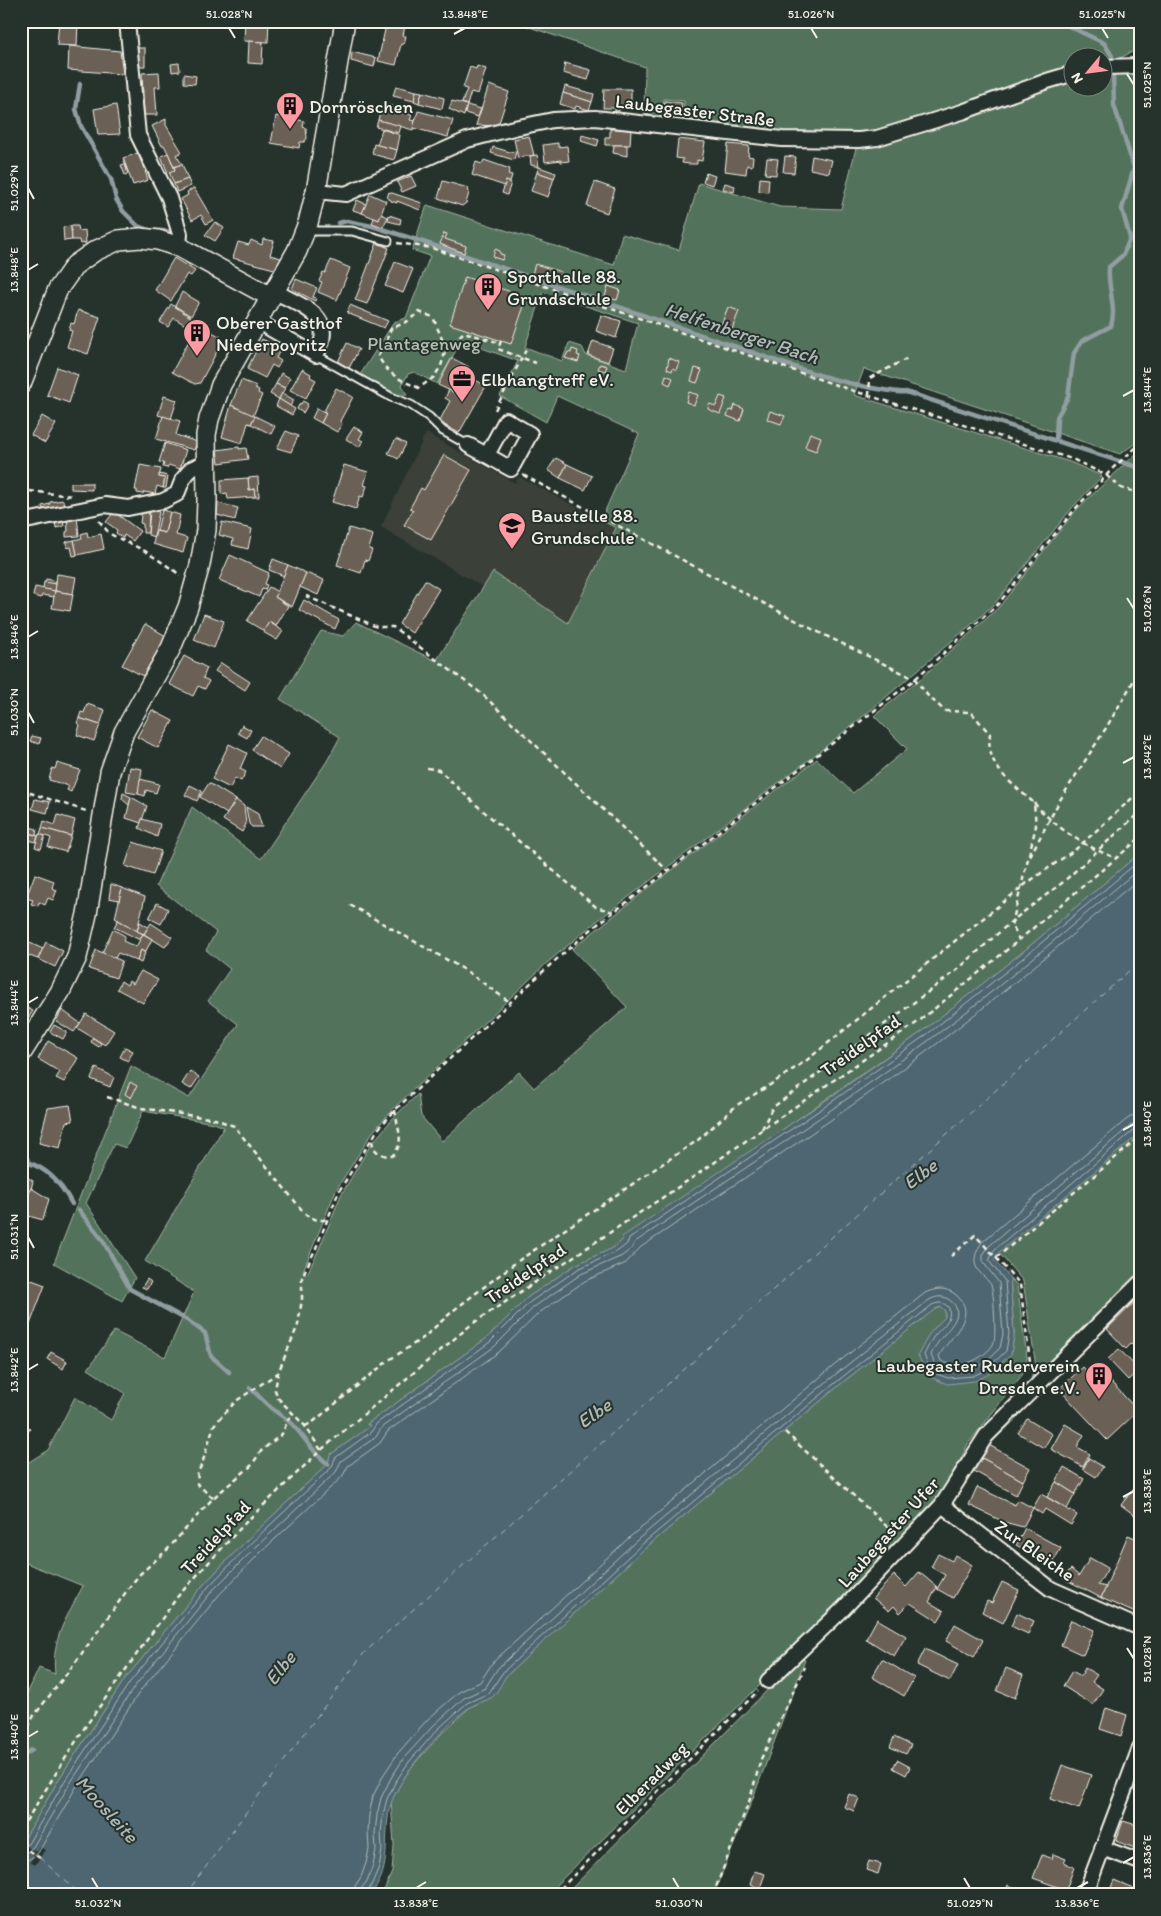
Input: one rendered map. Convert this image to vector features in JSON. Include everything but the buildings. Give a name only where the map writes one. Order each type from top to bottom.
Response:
[{"type":"main road","points":[[21,1054],[60,992],[77,957],[87,914],[110,772],[124,732],[181,627],[194,587],[206,530],[206,435],[212,406],[221,385],[297,251],[305,231],[316,191],[346,21]]},
{"type":"main road","points":[[21,384],[58,289],[74,265],[95,251],[118,240],[140,238],[158,240],[179,246],[273,294]]},
{"type":"street","points":[[127,21],[138,135],[169,198],[180,234],[179,246]]},
{"type":"street","points":[[1114,67],[1140,66]]},
{"type":"street","name":"Laubegaster Straße","points":[[316,191],[346,194],[467,140],[553,120],[604,119],[782,139],[859,140],[877,138],[962,112],[1064,76]]},
{"type":"street","points":[[257,321],[316,355],[324,336],[323,325],[316,315],[273,294]]},
{"type":"street","points":[[468,445],[486,455],[511,468],[530,434],[506,420],[486,455]]},
{"type":"street","points":[[21,522],[105,505],[128,508],[163,501],[177,494],[183,480],[191,469],[205,463]]},
{"type":"street","name":"Laubegaster Ufer","points":[[768,1681],[843,1609],[942,1506],[986,1436],[1140,1284]]},
{"type":"street","name":"Zur Bleiche","points":[[942,1506],[1051,1589],[1140,1628]]},
{"type":"street","points":[[1085,1895],[1140,1748]]},
{"type":"street","points":[[1102,1848],[1140,1862]]},
{"type":"lane","points":[[305,231],[352,231],[388,241]]},
{"type":"lane","points":[[316,355],[391,397],[411,405],[429,416],[443,431],[468,445]]},
{"type":"path","points":[[388,241],[432,248],[854,391],[869,394],[1072,460],[1106,475],[1121,488],[1140,493]]},
{"type":"path","points":[[446,349],[433,317],[419,312],[408,322],[391,329],[387,342],[378,356],[384,367],[394,377],[419,388],[434,377],[441,366],[446,349],[464,332],[500,342],[498,349],[536,363]]},
{"type":"path","points":[[492,417],[527,348]]},
{"type":"path","points":[[869,394],[870,378],[908,358]]},
{"type":"path","points":[[321,1450],[306,1426],[278,1398],[275,1390],[278,1373],[298,1325],[302,1299],[302,1277],[338,1191],[374,1136],[395,1110],[550,965],[613,912],[915,679],[998,604],[1075,509],[1114,467],[1140,444]]},
{"type":"path","points":[[511,468],[812,629],[915,679],[928,696],[945,711],[971,712],[990,734],[988,747],[994,764],[1049,819],[1095,851],[1117,858]]},
{"type":"path","points":[[21,490],[77,497]]},
{"type":"path","points":[[91,509],[110,534],[145,551],[176,571],[184,581],[194,587]]},
{"type":"path","points":[[306,596],[377,627],[393,627],[482,694],[668,871]]},
{"type":"path","points":[[1028,860],[1049,819],[1140,670]]},
{"type":"path","points":[[427,768],[439,770],[474,803],[596,907],[613,912]]},
{"type":"path","points":[[21,790],[90,812]]},
{"type":"path","points":[[306,1426],[314,1422],[389,1360],[423,1338],[454,1310],[515,1263],[698,1140],[738,1105],[807,1060],[1028,884],[1056,865],[1140,791]]},
{"type":"path","points":[[1019,940],[1012,924],[1036,826],[1034,803]]},
{"type":"path","points":[[762,1130],[772,1108],[956,971],[1013,920],[1062,883],[1140,812]]},
{"type":"path","name":"Treidelpfad","points":[[21,1829],[85,1727],[178,1596],[246,1522],[321,1450],[472,1324],[762,1130],[918,1022],[1140,838]]},
{"type":"path","points":[[350,905],[464,970],[511,1003]]},
{"type":"path","points":[[107,1096],[141,1108],[215,1119],[234,1126],[306,1215],[317,1220],[327,1220]]},
{"type":"path","points":[[374,1136],[373,1144],[376,1152],[384,1157],[392,1156],[398,1151],[401,1141],[395,1110]]},
{"type":"path","points":[[996,1258],[1140,1137]]},
{"type":"path","points":[[951,1256],[975,1236],[1020,1284],[1031,1369],[1026,1376]]},
{"type":"path","points":[[213,1498],[197,1484],[198,1472],[214,1425],[236,1401],[278,1373]]},
{"type":"path","points":[[21,1744],[32,1717],[75,1663],[140,1574],[167,1550],[213,1498],[251,1466],[262,1450],[282,1434],[293,1412]]},
{"type":"path","points":[[785,1432],[905,1544]]},
{"type":"path","points":[[714,1895],[750,1799],[761,1759],[807,1663]]},
{"type":"path","name":"Elberadweg","points":[[554,1895],[768,1681]]},
{"type":"path","points":[[21,1846],[40,1858]]},
{"type":"shaded area","name":"Baustelle 88. Grundschule","points":[[426,433],[515,483],[519,477],[616,528],[568,623],[492,572],[483,587],[381,527]]},
{"type":"green space","points":[[518,21],[1140,21],[1140,48],[1114,61],[1114,48],[1064,48],[1064,72],[903,128],[860,135],[785,133],[709,124],[683,118],[684,101],[664,99],[662,117],[644,114],[645,67],[518,23]]},
{"type":"green space","name":"Plantagenweg","points":[[1140,71],[1140,440],[1120,454],[864,369],[854,395],[1070,462],[1102,476],[1072,508],[996,602],[980,617],[815,755],[592,925],[547,963],[394,1108],[372,1133],[336,1190],[303,1271],[307,1274],[341,1195],[370,1146],[393,1118],[418,1094],[421,1116],[442,1141],[519,1072],[534,1088],[627,1007],[572,949],[817,759],[853,793],[907,749],[874,716],[921,678],[999,607],[1077,509],[1140,450],[1140,853],[1025,950],[923,1031],[616,1247],[575,1265],[527,1298],[487,1338],[367,1424],[370,1426],[368,1428],[330,1455],[328,1464],[248,1539],[205,1583],[125,1679],[59,1779],[22,1844],[21,1707],[39,1668],[55,1674],[54,1661],[58,1639],[66,1618],[83,1586],[21,1561],[21,1467],[48,1450],[75,1397],[111,1420],[125,1393],[88,1369],[114,1331],[165,1357],[194,1292],[145,1261],[224,1127],[214,1123],[143,1111],[126,1148],[114,1144],[86,1203],[135,1278],[122,1301],[54,1263],[131,1066],[189,1098],[238,1024],[208,1001],[230,969],[206,950],[216,932],[156,886],[192,807],[261,859],[327,761],[340,737],[280,699],[321,631],[343,636],[356,622],[436,661],[493,572],[568,623],[616,528],[601,520],[639,434],[557,396],[546,422],[500,396],[518,361],[468,343],[459,345],[437,384],[414,372],[408,374],[402,385],[407,395],[397,395],[360,375],[394,322],[406,318],[430,256],[412,250],[427,205],[614,265],[622,234],[679,250],[699,183],[780,207],[841,209],[857,144],[1064,81],[1064,98],[1114,98],[1114,72]],"holes":[[[543,292],[638,323],[626,369],[586,355],[582,347],[569,343],[562,361],[525,347]]]},
{"type":"green space","points":[[1140,1133],[1140,1273],[1031,1378],[1036,1367],[1023,1281],[998,1252]]},
{"type":"green space","points":[[1010,1278],[1017,1285],[1027,1357],[1026,1370],[968,1444],[953,1475],[934,1502],[811,1635],[546,1895],[382,1895],[392,1872],[394,1845],[391,1801],[413,1765],[441,1734],[470,1707],[492,1697],[506,1676],[643,1550],[843,1382],[935,1309],[941,1307],[945,1311],[945,1317],[929,1334],[989,1374],[1011,1353],[1014,1334]]},
{"type":"green space","points":[[799,1658],[805,1660],[753,1798],[713,1895],[565,1895]]},
{"type":"water","name":"Elbe","points":[[1140,853],[1140,1133],[998,1253],[994,1260],[1010,1278],[1014,1335],[1011,1354],[989,1374],[975,1381],[947,1384],[928,1376],[918,1355],[929,1334],[945,1317],[945,1311],[941,1307],[935,1309],[843,1382],[643,1550],[506,1676],[491,1698],[470,1707],[452,1722],[414,1764],[394,1796],[388,1819],[384,1868],[377,1886],[370,1895],[21,1895],[21,1845],[59,1779],[125,1679],[205,1583],[248,1539],[328,1464],[330,1455],[368,1428],[370,1425],[367,1424],[487,1338],[527,1298],[575,1265],[611,1249],[623,1240],[622,1237],[828,1099],[923,1031],[1025,950]]},
{"type":"pier","points":[[21,1843],[36,1852],[40,1847],[45,1850],[35,1865],[30,1862],[34,1856],[21,1848]]},
{"type":"waterway","points":[[1058,21],[1104,43],[1107,48]]},
{"type":"waterway","name":"Helfenberger Bach","points":[[80,84],[76,109],[81,126],[111,179],[116,199],[123,211],[138,226],[149,230],[174,232]]},
{"type":"waterway","points":[[1056,441],[1057,417],[1068,397],[1074,353],[1082,341],[1111,326],[1113,312],[1109,267],[1123,255],[1130,238],[1122,209],[1134,168],[1114,105],[1114,98]]},
{"type":"waterway","name":"Helfenberger Bach","points":[[338,223],[347,221],[372,226],[462,254],[804,370],[844,382],[895,392],[906,392],[1140,468]]},
{"type":"waterway","points":[[24,1130],[22,1148],[29,1163],[55,1179],[72,1204]]},
{"type":"waterway","points":[[79,1210],[102,1239],[130,1289],[187,1320],[205,1333],[211,1356],[229,1372]]},
{"type":"waterway","points":[[250,1388],[292,1424],[314,1451],[328,1464]]},
{"type":"waterway","name":"Moosleite","points":[[21,1757],[32,1750]]},
{"type":"ferry route","points":[[185,1895],[364,1653],[640,1409],[1140,961]]},
{"type":"ferry route","points":[[40,1858],[81,1895]]},
{"type":"place","name":"Dornröschen","points":[[290,130]]},
{"type":"place","name":"Sporthalle 88. Grundschule","points":[[488,311]]},
{"type":"place","name":"Oberer Gasthof Niederpoyritz","points":[[197,357]]},
{"type":"place","name":"Elbhangtreff eV.","points":[[462,403]]},
{"type":"place","name":"Baustelle 88. Grundschule","points":[[512,550]]},
{"type":"place","name":"Laubegaster Ruderverein Dresden e.V.","points":[[1099,1400]]}]
